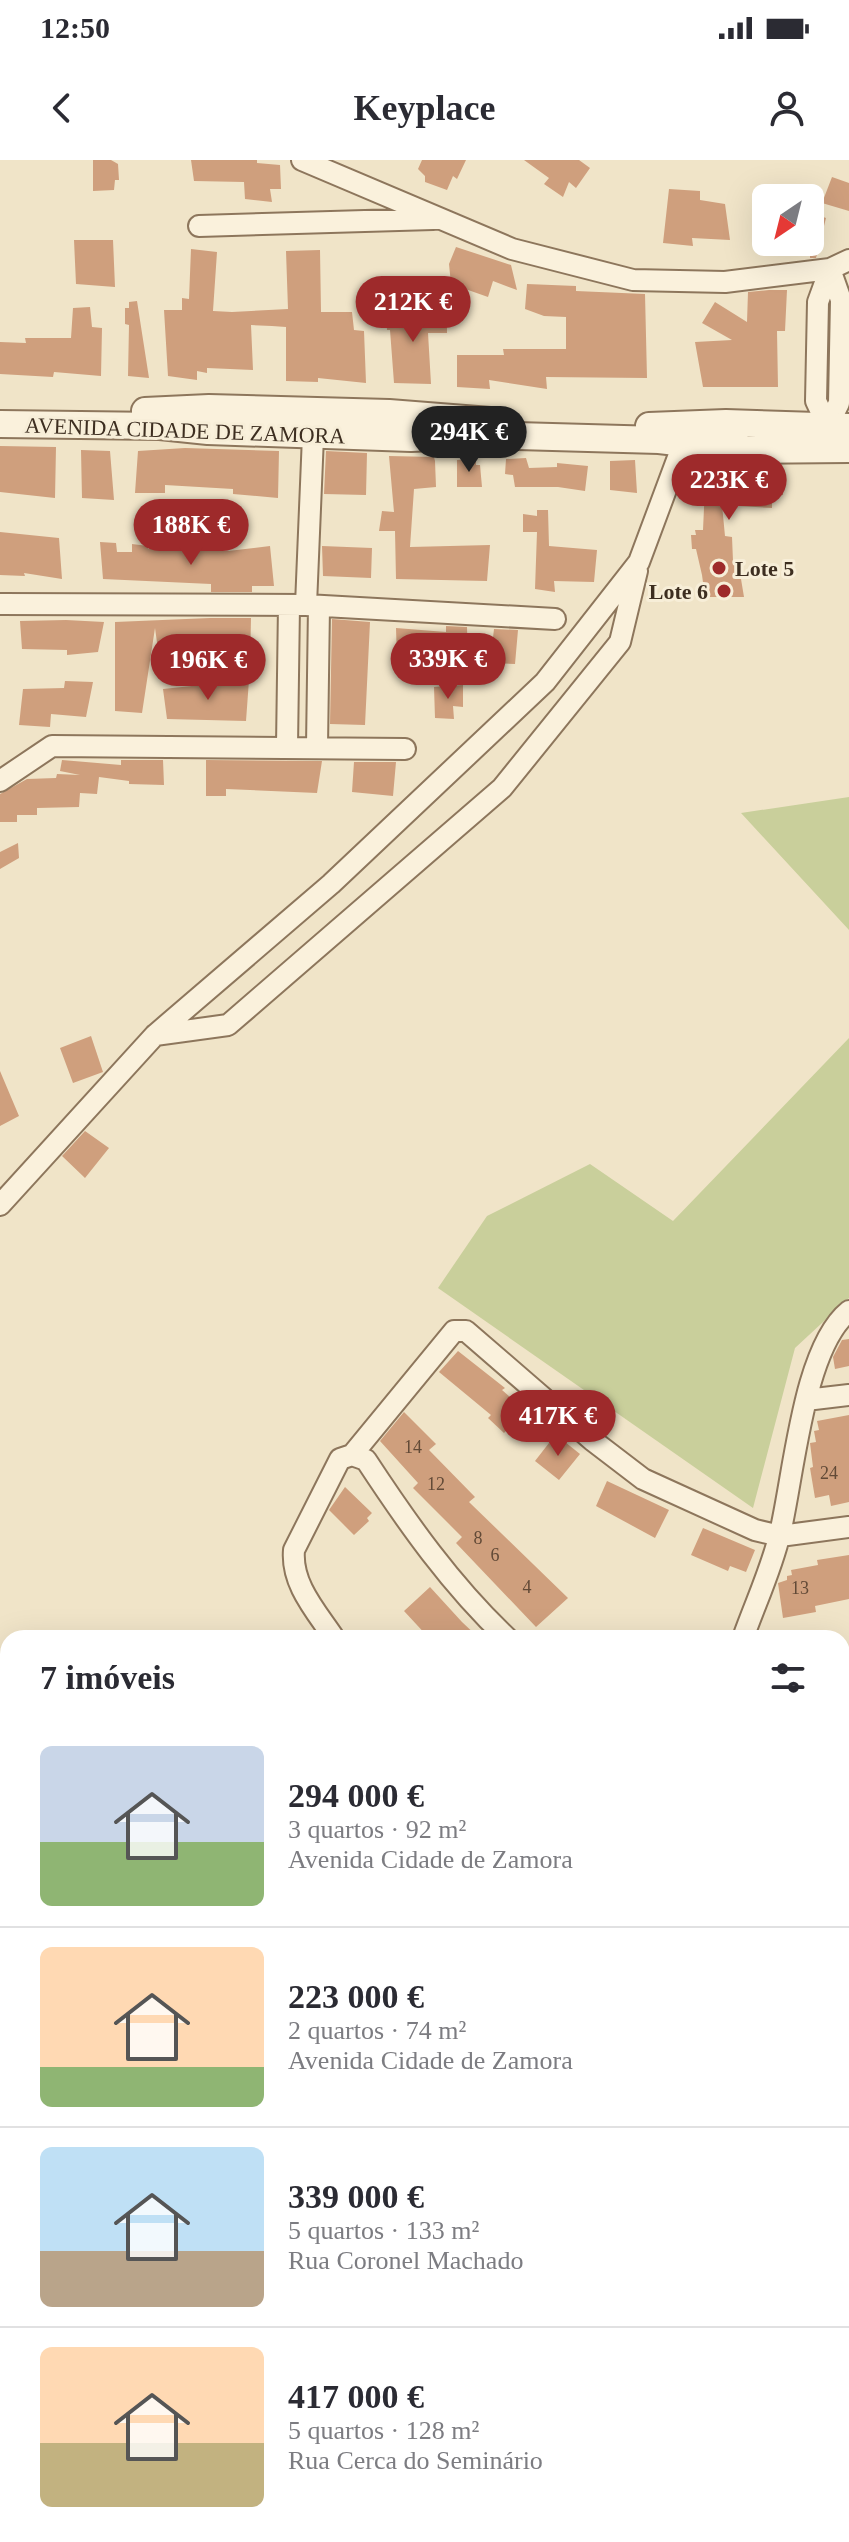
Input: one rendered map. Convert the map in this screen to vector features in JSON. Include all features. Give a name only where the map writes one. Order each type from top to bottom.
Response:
[{"type":"street","points":[[302,160],[512,249],[633,280],[725,282],[839,264]]},
{"type":"street","points":[[199,226],[441,219]]},
{"type":"street","points":[[799,425],[816,401],[818,302],[839,264]]},
{"type":"street","points":[[839,264],[841,420],[837,441],[849,442]]},
{"type":"street","points":[[816,401],[841,420]]},
{"type":"street","name":"AVENIDA CIDADE DE ZAMORA","points":[[0,407],[389,413],[642,426],[799,425],[841,420]]},
{"type":"street","points":[[240,409],[253,416],[303,420],[312,427],[305,605],[287,746]]},
{"type":"street","points":[[313,436],[331,418],[373,420],[389,413]]},
{"type":"street","points":[[747,450],[776,440],[812,441],[841,420]]},
{"type":"street","name":"AVENIDA CIDADE DE ZAMORA","points":[[0,424],[160,426],[313,436],[411,438],[479,435],[683,444],[747,450],[849,449]]},
{"type":"street","points":[[155,1035],[228,1025],[502,788],[620,642],[639,562],[683,444]]},
{"type":"street","points":[[0,1205],[155,1035],[331,884],[545,682],[639,562]]},
{"type":"street","points":[[0,604],[305,605],[555,619]]},
{"type":"street","points":[[305,605],[317,746]]},
{"type":"street","points":[[0,781],[52,746],[405,749]]},
{"type":"street","points":[[746,1630],[780,1536],[806,1400],[826,1340],[849,1311]]},
{"type":"street","points":[[329,1630],[298,1583],[293,1566],[294,1550],[340,1459],[352,1455],[454,1331],[466,1331],[592,1440],[643,1479],[755,1530],[780,1536],[849,1527]]},
{"type":"street","points":[[806,1400],[849,1395]]},
{"type":"street","points":[[352,1455],[366,1460],[420,1542],[499,1630]]},
{"type":"green space","points":[[849,797],[849,930],[741,813]]},
{"type":"green space","points":[[849,1038],[849,1298],[795,1348],[753,1508],[438,1288],[487,1216],[590,1164],[673,1221]]},
{"type":"building","points":[[93,160],[111,160],[118,164],[119,180],[115,180],[114,190],[93,191]]},
{"type":"building","points":[[191,160],[257,160],[257,163],[280,165],[281,189],[270,189],[272,202],[245,199],[244,182],[194,181]]},
{"type":"building","points":[[422,160],[466,160],[457,179],[453,176],[447,190],[425,182],[425,176],[418,169]]},
{"type":"building","points":[[524,160],[579,160],[590,168],[576,188],[569,182],[563,197],[544,184],[549,178]]},
{"type":"building","points":[[832,177],[849,183],[849,211],[824,204]]},
{"type":"building","points":[[669,189],[700,191],[700,200],[725,204],[730,240],[692,238],[693,246],[663,243]]},
{"type":"building","points":[[74,240],[113,240],[115,287],[76,284]]},
{"type":"building","points":[[456,247],[511,265],[517,290],[493,281],[488,297],[451,284],[449,264]]},
{"type":"building","points":[[191,249],[217,252],[213,311],[232,312],[288,309],[286,251],[320,250],[321,312],[352,312],[354,330],[364,331],[366,383],[318,378],[318,382],[286,381],[286,327],[251,325],[253,370],[207,368],[207,373],[197,371],[197,380],[168,376],[164,310],[182,310],[182,298],[189,299]]},
{"type":"building","points":[[527,284],[576,286],[576,291],[645,294],[647,378],[546,377],[547,389],[489,380],[490,389],[457,387],[457,355],[504,355],[503,349],[566,349],[566,317],[544,316],[525,309]]},
{"type":"building","points":[[787,290],[785,331],[777,331],[778,387],[703,387],[695,342],[732,340],[702,323],[715,302],[747,322],[748,292]]},
{"type":"building","points":[[137,301],[149,378],[128,376],[129,325],[125,324],[125,308],[129,308],[129,302]]},
{"type":"building","points":[[90,307],[92,327],[102,328],[101,376],[54,372],[53,377],[0,374],[0,342],[26,343],[25,338],[71,338],[73,308]]},
{"type":"building","points":[[447,312],[447,333],[428,333],[431,384],[394,383],[386,313]]},
{"type":"building","points":[[0,446],[56,447],[55,498],[0,492]]},
{"type":"building","points":[[185,448],[279,451],[278,498],[233,494],[233,489],[165,485],[165,493],[135,493],[138,451]]},
{"type":"building","points":[[81,450],[110,451],[114,500],[82,498]]},
{"type":"building","points":[[326,451],[367,453],[366,495],[324,494]]},
{"type":"building","points":[[389,456],[434,457],[435,461],[436,487],[414,489],[410,547],[490,545],[487,581],[396,579],[395,531],[379,531],[382,511],[394,512]]},
{"type":"building","points":[[526,458],[529,468],[557,467],[557,463],[588,466],[585,491],[558,487],[515,487],[513,475],[505,474],[506,459]]},
{"type":"building","points":[[476,459],[476,465],[480,465],[482,487],[457,487],[457,460]]},
{"type":"building","points":[[635,460],[637,493],[610,490],[610,461]]},
{"type":"building","points":[[706,464],[771,467],[771,475],[783,475],[783,495],[772,496],[772,508],[722,505],[725,536],[732,537],[733,561],[738,561],[744,597],[705,597],[691,535],[696,535],[695,530],[703,530]]},
{"type":"building","points":[[537,510],[548,510],[549,546],[597,550],[594,582],[554,581],[555,592],[535,589],[537,532],[523,532],[523,514],[537,516]]},
{"type":"building","points":[[0,532],[59,538],[62,579],[24,573],[25,576],[0,575]]},
{"type":"building","points":[[100,542],[116,543],[117,552],[132,552],[132,544],[148,546],[148,549],[228,551],[270,546],[274,586],[252,586],[252,592],[211,592],[211,584],[103,579]]},
{"type":"building","points":[[322,546],[372,548],[371,578],[323,576]]},
{"type":"building","points":[[251,618],[250,666],[159,657],[155,628],[142,713],[115,711],[115,622]]},
{"type":"building","points":[[332,619],[370,622],[365,725],[330,724]]},
{"type":"building","points":[[20,621],[104,622],[98,652],[67,655],[67,650],[22,649]]},
{"type":"building","points":[[446,626],[467,627],[468,665],[420,658],[397,660],[396,628],[446,632]]},
{"type":"building","points":[[494,629],[518,630],[515,664],[490,663]]},
{"type":"building","points":[[249,680],[246,721],[167,719],[163,689]]},
{"type":"building","points":[[65,681],[93,682],[86,717],[51,714],[50,727],[19,725],[23,689],[64,688]]},
{"type":"building","points":[[463,685],[463,707],[453,706],[454,719],[435,718],[434,687]]},
{"type":"building","points":[[62,760],[121,765],[121,760],[163,760],[164,785],[129,784],[129,781],[99,777],[97,794],[80,793],[79,807],[37,808],[37,815],[17,815],[17,822],[0,822],[0,794],[27,779],[56,778],[57,774],[80,775],[60,771]]},
{"type":"building","points":[[206,760],[322,761],[317,793],[226,789],[226,796],[206,796]]},
{"type":"building","points":[[354,762],[396,762],[393,796],[352,792]]},
{"type":"building","points":[[18,843],[19,858],[0,869],[0,852]]},
{"type":"building","points":[[91,1036],[103,1072],[73,1083],[60,1048]]},
{"type":"building","points":[[0,1071],[19,1116],[0,1126]]},
{"type":"building","points":[[85,1131],[109,1148],[85,1178],[62,1156]]},
{"type":"building","points":[[849,1339],[849,1366],[835,1369],[833,1357],[842,1340]]},
{"type":"building","points":[[458,1351],[505,1388],[502,1390],[525,1410],[504,1433],[488,1418],[491,1415],[439,1372]]},
{"type":"building","points":[[404,1412],[436,1444],[429,1450],[475,1497],[469,1502],[568,1598],[536,1627],[456,1543],[462,1537],[413,1488],[418,1483],[380,1441]]},
{"type":"building","points":[[849,1415],[849,1502],[831,1506],[829,1495],[815,1498],[810,1443],[816,1442],[814,1431],[819,1430],[817,1421]]},
{"type":"building","points":[[560,1438],[580,1454],[559,1480],[535,1461],[549,1443],[553,1446]]},
{"type":"building","points":[[607,1481],[669,1510],[655,1538],[596,1506]]},
{"type":"building","points":[[345,1487],[372,1513],[367,1518],[369,1521],[354,1535],[329,1510]]},
{"type":"building","points":[[703,1528],[755,1550],[746,1572],[730,1566],[728,1571],[691,1555]]},
{"type":"building","points":[[849,1555],[849,1599],[815,1606],[816,1612],[783,1618],[778,1583],[792,1575],[791,1570],[818,1565],[817,1560]]},
{"type":"building","points":[[430,1587],[470,1630],[422,1630],[404,1611]]},
{"type":"place","name":"Lote 5","points":[[719,568]]},
{"type":"place","name":"Lote 6","points":[[724,591]]}]
